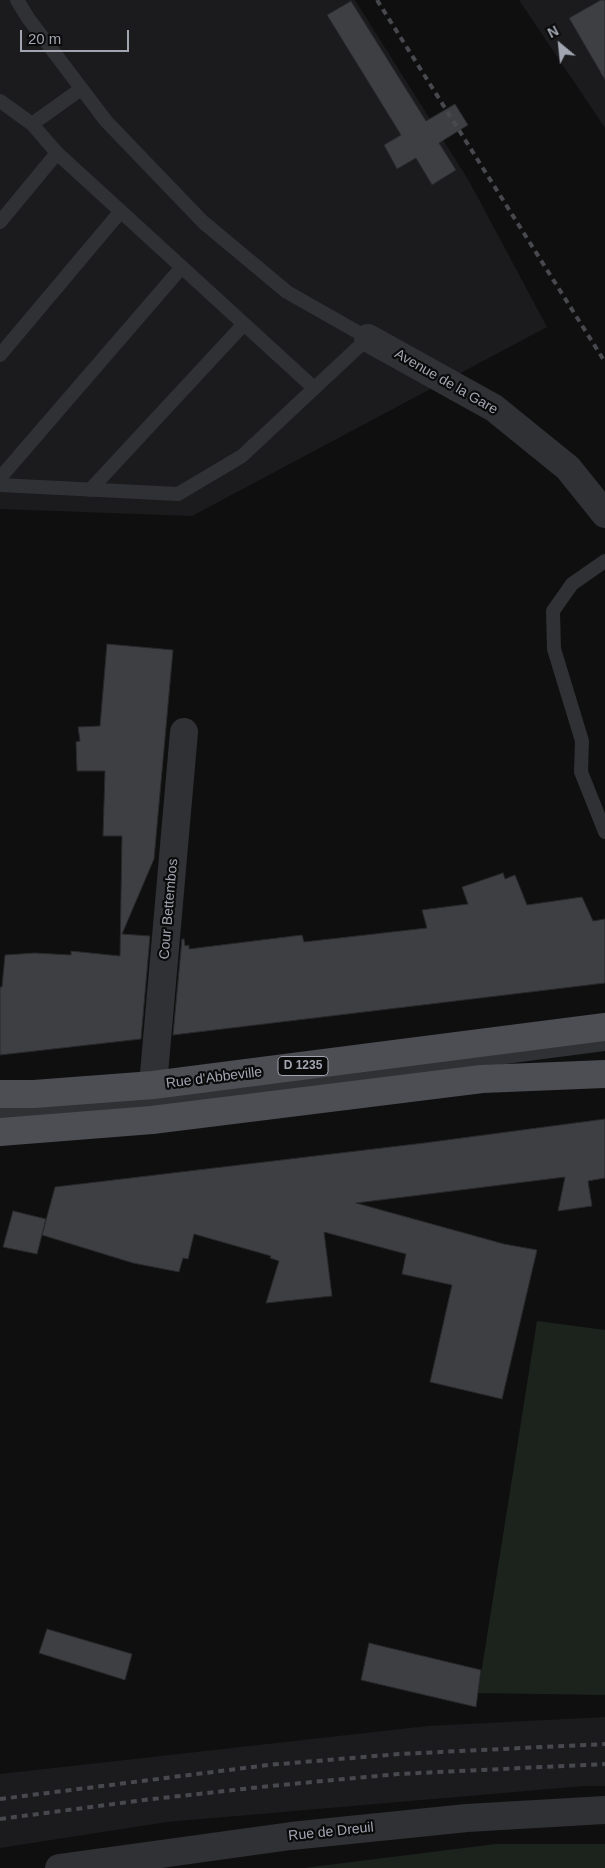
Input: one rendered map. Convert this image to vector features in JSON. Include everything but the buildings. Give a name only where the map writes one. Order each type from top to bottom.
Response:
[{"type":"main road","name":"Rue d'Abbeville","points":[[0,1132],[153,1103],[605,1027]]},
{"type":"main road","name":"Rue d'Abbeville","points":[[0,1094],[34,1094],[153,1103],[482,1079],[605,1074]]},
{"type":"street","name":"Avenue de la Gare","points":[[368,338],[494,408],[568,468],[605,514]]},
{"type":"street","name":"Cour Bettembos","points":[[153,1103],[184,732]]},
{"type":"street","name":"Rue de Dreuil","points":[[59,1868],[291,1836],[467,1818],[605,1810]]},
{"type":"lane","points":[[0,485],[178,494],[242,456],[368,338],[287,292],[203,222],[106,121],[16,0]]},
{"type":"lane","points":[[32,124],[81,89]]},
{"type":"lane","points":[[0,101],[32,124],[57,153],[314,388]]},
{"type":"lane","points":[[0,222],[57,153]]},
{"type":"lane","points":[[0,355],[121,211]]},
{"type":"lane","points":[[0,478],[182,267]]},
{"type":"lane","points":[[90,490],[244,324]]},
{"type":"lane","points":[[605,561],[572,584],[553,610],[554,649],[582,740],[581,772],[605,832]]},
{"type":"lane","points":[[0,1113],[153,1103],[605,1044]]},
{"type":"shaded area","points":[[0,0],[355,0],[469,181],[547,327],[192,516],[0,509]]},
{"type":"shaded area","points":[[519,0],[605,0],[605,128]]},
{"type":"shaded area","points":[[537,1321],[605,1330],[605,1695],[478,1693]]},
{"type":"shaded area","points":[[605,1717],[605,1786],[584,1786],[167,1822],[0,1848],[0,1774],[428,1726]]},
{"type":"shaded area","points":[[496,1844],[605,1844],[605,1868],[304,1868]]},
{"type":"railway","points":[[377,0],[605,362]]},
{"type":"railway","points":[[0,1799],[268,1765],[399,1754],[605,1744]]},
{"type":"railway","points":[[0,1819],[144,1800],[398,1774],[605,1764]]}]
